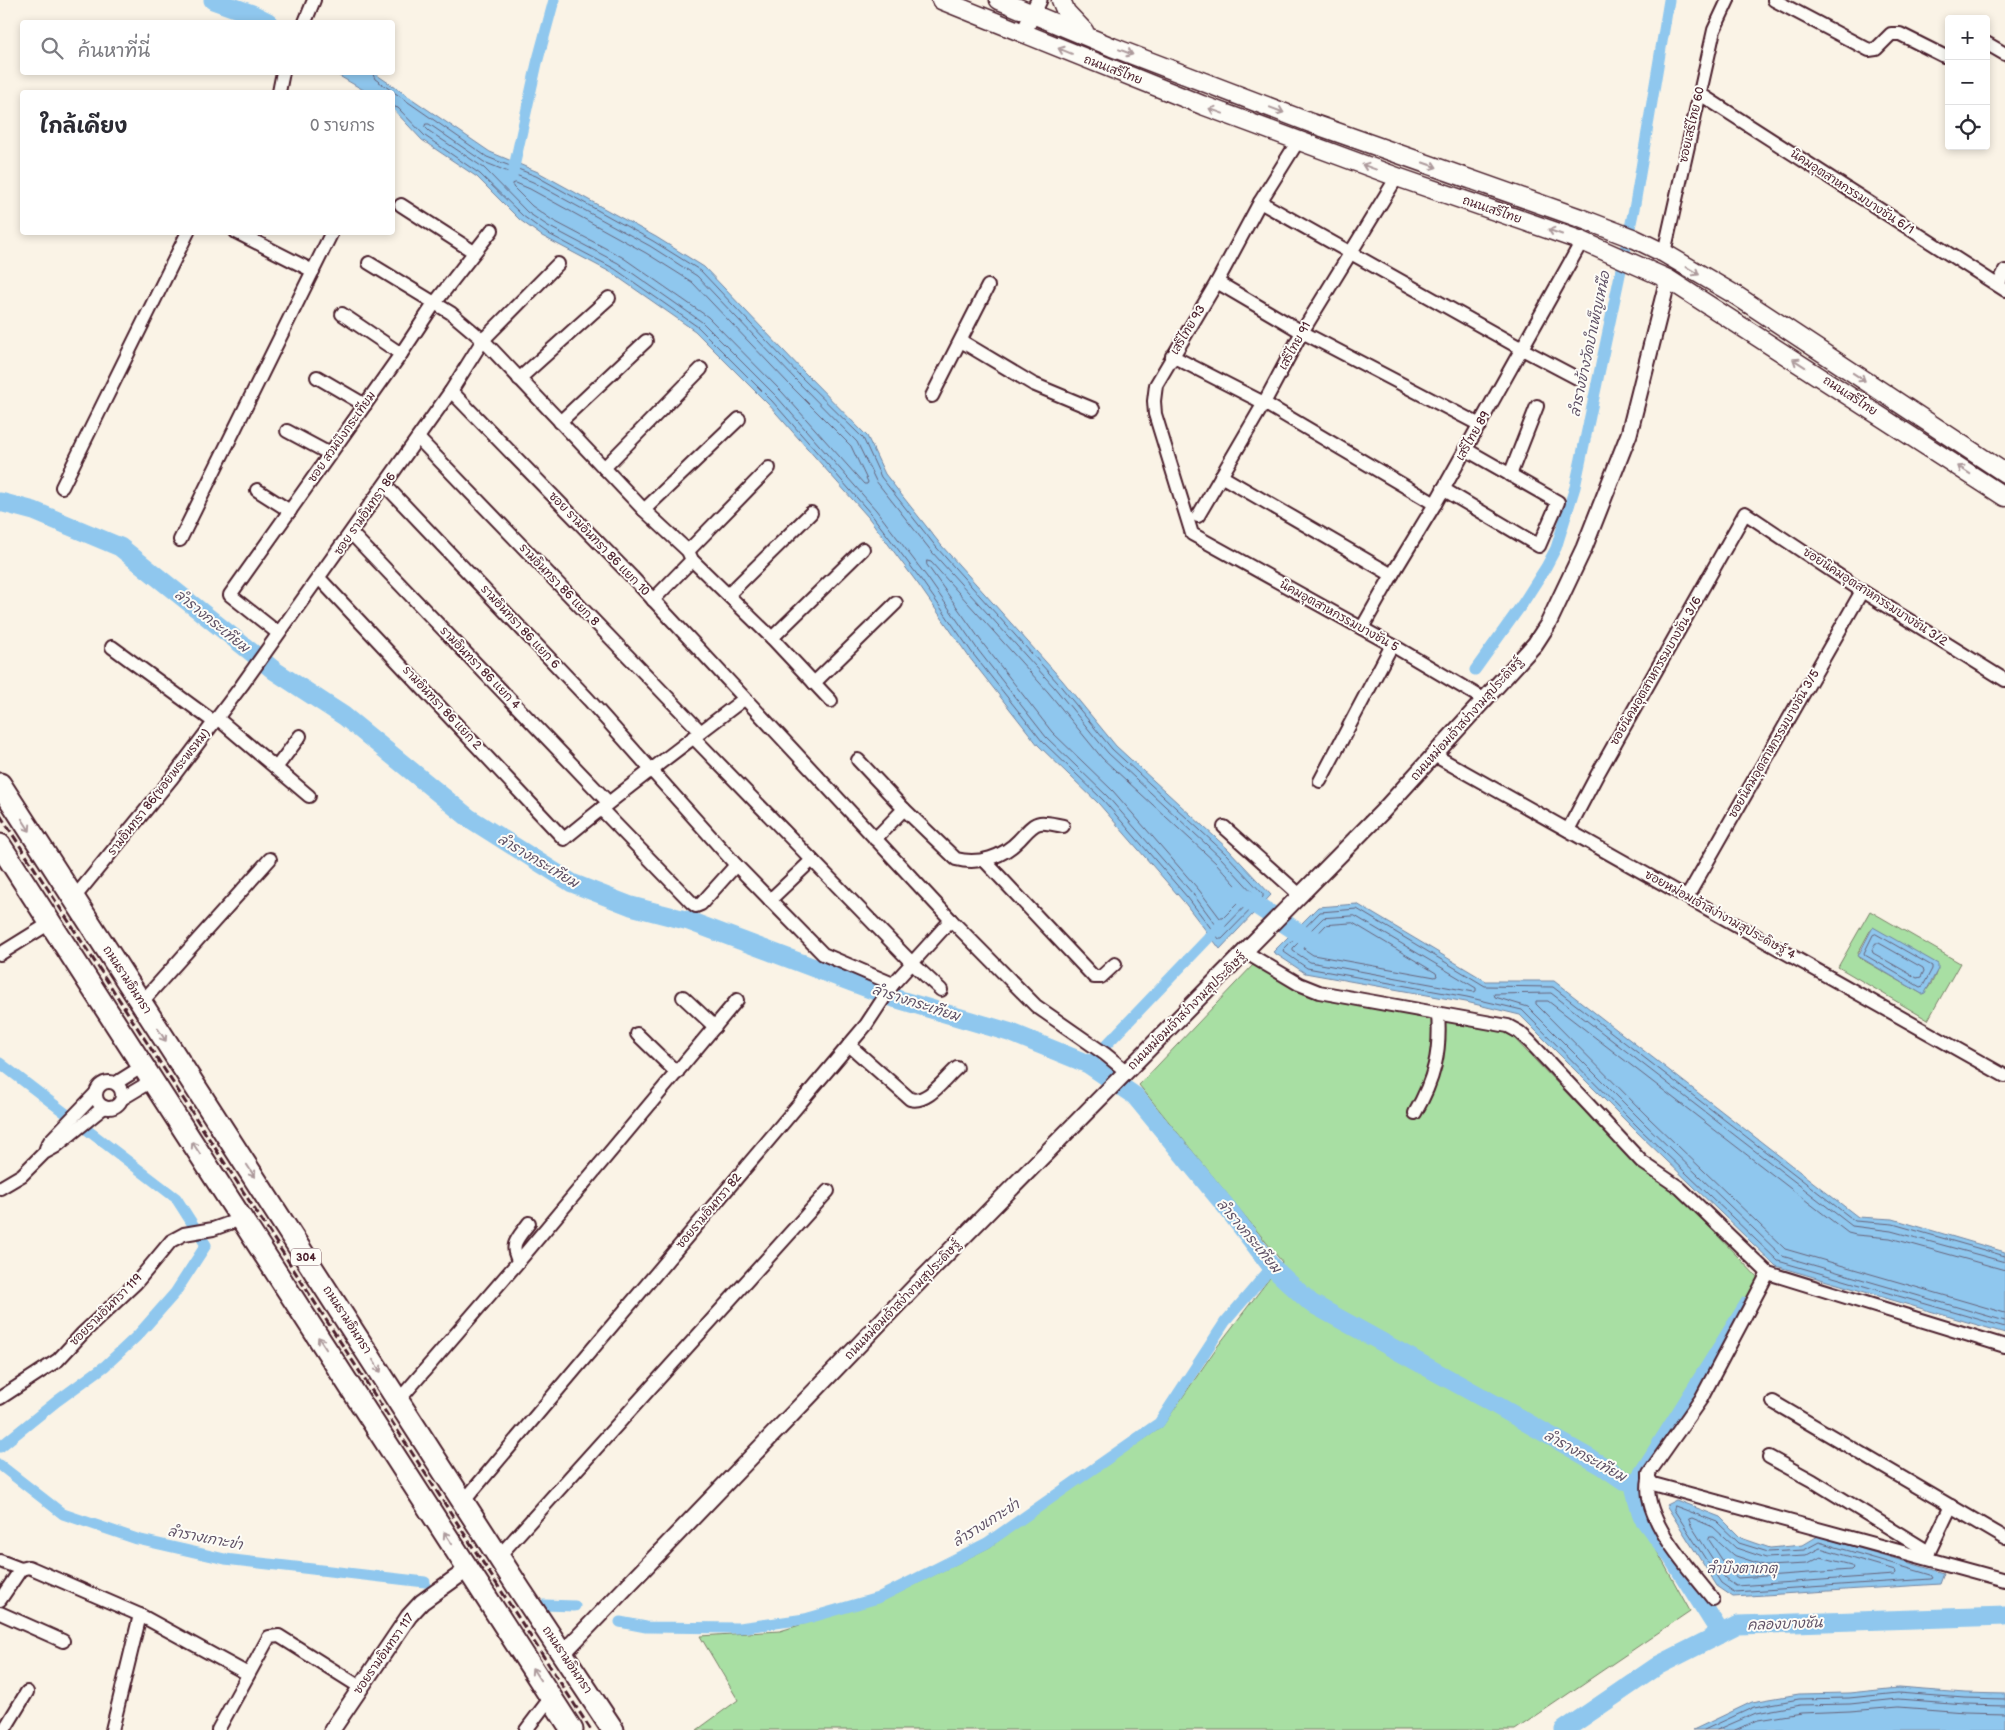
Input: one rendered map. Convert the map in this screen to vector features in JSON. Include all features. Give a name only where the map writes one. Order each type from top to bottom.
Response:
[{"type":"highway","name":"ถนนรามอินทรา","points":[[0,784],[613,1730]]},
{"type":"highway","name":"304","points":[[0,845],[572,1730]]},
{"type":"main road","name":"ถนนเสรีไทย","points":[[941,0],[1202,105],[1397,177],[1582,242],[1623,258],[1668,279],[2005,497]]},
{"type":"main road","points":[[1061,0],[1066,12],[1094,40]]},
{"type":"main road","name":"ถนนเสรีไทย","points":[[1008,2],[1035,7],[1094,40],[1311,123],[1628,236],[1664,253],[1737,296],[2005,473]]},
{"type":"street","points":[[305,20],[314,0]]},
{"type":"street","name":"ซอยเสรีไทย 60","points":[[1664,253],[1714,30],[1728,0]]},
{"type":"street","points":[[1774,0],[1869,50],[1876,49],[1890,34],[1900,34],[1945,56]]},
{"type":"street","points":[[1000,24],[1008,2]]},
{"type":"street","points":[[1024,34],[1035,7]]},
{"type":"street","points":[[1990,45],[2005,54]]},
{"type":"street","points":[[279,90],[281,75]]},
{"type":"street","name":"นิคมอุตสาหกรรมบางชัน 6/1","points":[[1700,94],[2001,287]]},
{"type":"street","name":"เสรีไทย 93","points":[[1192,534],[1155,414],[1156,385],[1217,282],[1260,202],[1298,140]]},
{"type":"street","name":"เสรีไทย 91","points":[[1198,516],[1264,403],[1302,332],[1397,177]]},
{"type":"street","points":[[1260,202],[1577,378]]},
{"type":"street","points":[[401,205],[474,252]]},
{"type":"street","name":"ซอย สวนบึงกระเทียม","points":[[277,634],[230,595],[401,354],[434,304],[492,230]]},
{"type":"street","points":[[62,487],[187,235]]},
{"type":"street","points":[[242,235],[313,271]]},
{"type":"street","points":[[180,540],[331,235]]},
{"type":"street","name":"เสรีไทย 89","points":[[1362,628],[1435,504],[1582,242]]},
{"type":"street","points":[[369,263],[451,313],[483,340],[644,510],[772,638],[831,701]]},
{"type":"street","name":"ซอย รามอินทรา 86","points":[[242,685],[277,634],[320,578],[451,391],[483,340],[558,264]]},
{"type":"street","points":[[2001,287],[2005,271]]},
{"type":"street","name":"ถนนหม่อมเจ้าสง่างามสุประดิษฐ์","points":[[562,1654],[923,1278],[1382,812],[1535,644],[1548,624],[1584,548],[1629,434],[1668,279]]},
{"type":"street","points":[[1217,282],[1302,332],[1480,425]]},
{"type":"street","points":[[932,396],[988,286]]},
{"type":"street","points":[[519,379],[609,298]]},
{"type":"street","points":[[342,314],[401,354]]},
{"type":"street","points":[[560,422],[646,341]]},
{"type":"street","points":[[961,341],[1033,384],[1093,409]]},
{"type":"street","points":[[1172,356],[1264,403],[1435,504]]},
{"type":"street","points":[[604,468],[701,369]]},
{"type":"street","points":[[317,377],[365,405]]},
{"type":"street","name":"ซอย รามอินทรา 86 แยก 10","points":[[451,391],[653,600],[951,920],[1036,1006],[1101,1051],[1125,1074]]},
{"type":"street","points":[[1510,475],[1537,406]]},
{"type":"street","points":[[644,510],[739,419]]},
{"type":"street","points":[[286,431],[330,454]]},
{"type":"street","name":"รามอินทรา 86 แยก 8","points":[[418,438],[812,860],[912,963],[941,990]]},
{"type":"street","points":[[1443,489],[1539,546],[1558,502],[1465,449]]},
{"type":"street","points":[[653,600],[690,555],[769,468]]},
{"type":"street","points":[[1221,476],[1392,575]]},
{"type":"street","name":"รามอินทรา 86 แยก 6","points":[[385,484],[653,770],[736,865],[823,954],[892,984]]},
{"type":"street","points":[[257,490],[290,511]]},
{"type":"street","points":[[728,595],[811,513]]},
{"type":"street","name":"ซอยนิคมอุตสาหกรรมบางชัน 3/2","points":[[1745,513],[1862,591],[2005,680]]},
{"type":"street","name":"ซอยนิคมอุตสาหกรรมบางชัน 3/6","points":[[1568,830],[1745,513]]},
{"type":"street","name":"รามอินทรา 86 แยก 4","points":[[351,533],[605,805],[692,903],[696,906],[701,904],[736,865]]},
{"type":"street","name":"นิคมอุตสาหกรรมบางชัน 5","points":[[1192,534],[1392,644],[1485,700]]},
{"type":"street","points":[[772,638],[863,549]]},
{"type":"street","name":"รามอินทรา 86 แยก 2","points":[[320,578],[564,839],[605,805]]},
{"type":"street","name":"ซอยนิคมอุตสาหกรรมบางชัน 3/5","points":[[1687,897],[1862,591]]},
{"type":"street","points":[[814,683],[896,602]]},
{"type":"street","points":[[1320,781],[1392,644]]},
{"type":"street","points":[[112,647],[216,720],[309,796]]},
{"type":"street","name":"รามอินทรา 86(ซอยพระพรหม)","points":[[74,898],[172,778],[242,685]]},
{"type":"street","points":[[605,805],[744,699]]},
{"type":"street","points":[[276,768],[300,736]]},
{"type":"street","name":"ซอยหม่อมเจ้าสง่างามสุประดิษฐ์ 4","points":[[1434,756],[2005,1076]]},
{"type":"street","points":[[858,760],[904,809],[956,859],[964,861],[984,860],[1002,854],[1012,848],[1036,824],[1063,826]]},
{"type":"street","points":[[875,839],[904,809]]},
{"type":"street","points":[[1224,827],[1298,899]]},
{"type":"street","points":[[141,1003],[270,860]]},
{"type":"street","points":[[770,900],[812,860]]},
{"type":"street","points":[[984,860],[1094,977],[1101,977],[1115,964]]},
{"type":"street","name":"ซอยรามอินทรา 82","points":[[464,1501],[849,1045],[881,1004],[892,984],[951,920]]},
{"type":"street","points":[[0,954],[50,923]]},
{"type":"street","points":[[1250,947],[1299,984],[1319,992],[1508,1026],[1519,1032],[1642,1162],[1680,1188],[1768,1273],[1967,1333],[2004,1348]]},
{"type":"street","points":[[683,997],[715,1027]]},
{"type":"street","points":[[399,1400],[519,1261],[738,1000]]},
{"type":"street","points":[[1415,1113],[1426,1094],[1436,1063],[1440,1036],[1438,1014]]},
{"type":"street","points":[[637,1034],[677,1073]]},
{"type":"street","points":[[849,1045],[910,1099],[917,1101],[925,1098],[957,1068]]},
{"type":"street","points":[[80,1119],[98,1087],[103,1083],[109,1081],[116,1083],[148,1073]]},
{"type":"street","points":[[96,1093],[99,1104],[110,1109],[115,1107],[148,1073]]},
{"type":"street","points":[[116,1083],[122,1092],[122,1098]]},
{"type":"street","points":[[0,1188],[22,1175],[44,1153],[50,1141],[80,1119],[104,1107]]},
{"type":"street","points":[[499,1556],[828,1191]]},
{"type":"street","name":"ซอยรามอินทรา 119","points":[[0,1398],[58,1360],[83,1333],[136,1283],[171,1241],[184,1234],[213,1229],[241,1219]]},
{"type":"street","points":[[519,1261],[514,1253],[513,1246],[529,1223]]},
{"type":"street","points":[[1713,1599],[1666,1537],[1655,1517],[1648,1497],[1649,1473],[1701,1399],[1768,1273]]},
{"type":"street","points":[[1773,1402],[2005,1538]]},
{"type":"street","points":[[1769,1457],[1813,1480],[1927,1555]]},
{"type":"street","points":[[1649,1479],[1653,1484],[1681,1492],[1927,1555],[2005,1580]]},
{"type":"street","points":[[1927,1555],[1951,1506]]},
{"type":"street","points":[[0,1561],[21,1569],[29,1567],[140,1615],[248,1674]]},
{"type":"street","points":[[0,1600],[21,1569]]},
{"type":"street","name":"ซอยรามอินทรา 117","points":[[332,1730],[409,1616],[422,1602],[468,1569]]},
{"type":"street","points":[[0,1613],[63,1641]]},
{"type":"street","points":[[112,1730],[140,1615]]},
{"type":"street","points":[[218,1730],[270,1637],[279,1636],[360,1687]]},
{"type":"street","points":[[4,1730],[27,1692]]},
{"type":"street","points":[[526,1730],[551,1697]]},
{"type":"green space","points":[[1870,911],[1960,963],[1928,1020],[1838,967]],"holes":[[[1871,929],[1937,964],[1937,971],[1933,980],[1922,994],[1860,958],[1858,953]]]},
{"type":"green space","points":[[1254,964],[1311,994],[1509,1033],[1637,1166],[1676,1192],[1761,1281],[1682,1414],[1637,1479],[1636,1513],[1690,1611],[1515,1730],[697,1730],[738,1700],[700,1636],[780,1631],[886,1599],[990,1547],[1047,1505],[1162,1427],[1217,1347],[1282,1262],[1139,1085]]},
{"type":"water","points":[[337,75],[377,75],[490,152],[538,172],[656,237],[704,267],[867,436],[885,474],[941,545],[1062,680],[1116,746],[1229,850],[1271,895],[1220,949],[1184,902],[1099,804],[1038,745],[969,657],[868,517],[769,405],[695,331],[612,273],[542,236],[520,220],[477,177],[422,140],[395,111],[395,90],[364,90]]},
{"type":"water","points":[[1357,904],[1486,981],[1554,981],[1858,1217],[1893,1219],[2005,1252],[2005,1333],[1776,1266],[1637,1132],[1520,1015],[1466,1002],[1305,973],[1273,952],[1318,907]]},
{"type":"water","points":[[1873,927],[1938,964],[1938,969],[1925,993],[1922,994],[1858,956]]},
{"type":"water","name":"ลำบึงตาเกตุ","points":[[1676,1500],[1720,1517],[1741,1538],[1770,1548],[1803,1545],[1818,1536],[1944,1573],[1940,1584],[1733,1597],[1717,1586],[1666,1505]]},
{"type":"water","points":[[1898,1688],[2005,1694],[2005,1730],[1693,1730],[1752,1702],[1799,1694],[1849,1693]]},
{"type":"waterway","points":[[213,0],[264,20]]},
{"type":"waterway","points":[[512,176],[537,63],[554,0]]},
{"type":"waterway","name":"ลำรางข้างวัดบำเพ็ญเหนือ","points":[[1475,670],[1546,567],[1556,548],[1575,487],[1635,204],[1669,0]]},
{"type":"waterway","name":"ลำรางกระเทียม","points":[[0,502],[34,511],[120,547],[275,671],[344,716],[469,818],[572,883],[631,906],[689,921],[897,999],[1012,1033],[1088,1064],[1135,1096],[1228,1209],[1272,1267],[1311,1303],[1496,1405],[1603,1466],[1623,1480],[1633,1482],[1642,1516],[1671,1555],[1721,1634]]},
{"type":"waterway","points":[[1239,894],[1307,938],[1316,940]]},
{"type":"waterway","points":[[1088,1064],[1220,926]]},
{"type":"waterway","points":[[0,1063],[176,1198],[206,1245],[175,1293],[138,1335],[105,1366],[57,1401],[0,1447]]},
{"type":"waterway","name":"ลำรางเกาะข่า","points":[[620,1622],[646,1627],[739,1628],[805,1619],[878,1598],[987,1543],[1159,1423],[1225,1322],[1272,1267]]},
{"type":"waterway","points":[[1633,1482],[1746,1302]]},
{"type":"waterway","name":"ลำรางเกาะข่า","points":[[0,1465],[63,1514],[137,1539],[225,1559],[425,1582]]},
{"type":"waterway","name":"ลำรางเกาะข่า","points":[[544,1605],[575,1606]]},
{"type":"waterway","name":"คลองบางชัน","points":[[1564,1730],[1659,1665],[1738,1625],[2005,1616]]},
{"type":"railway","points":[[0,815],[591,1730]]}]
